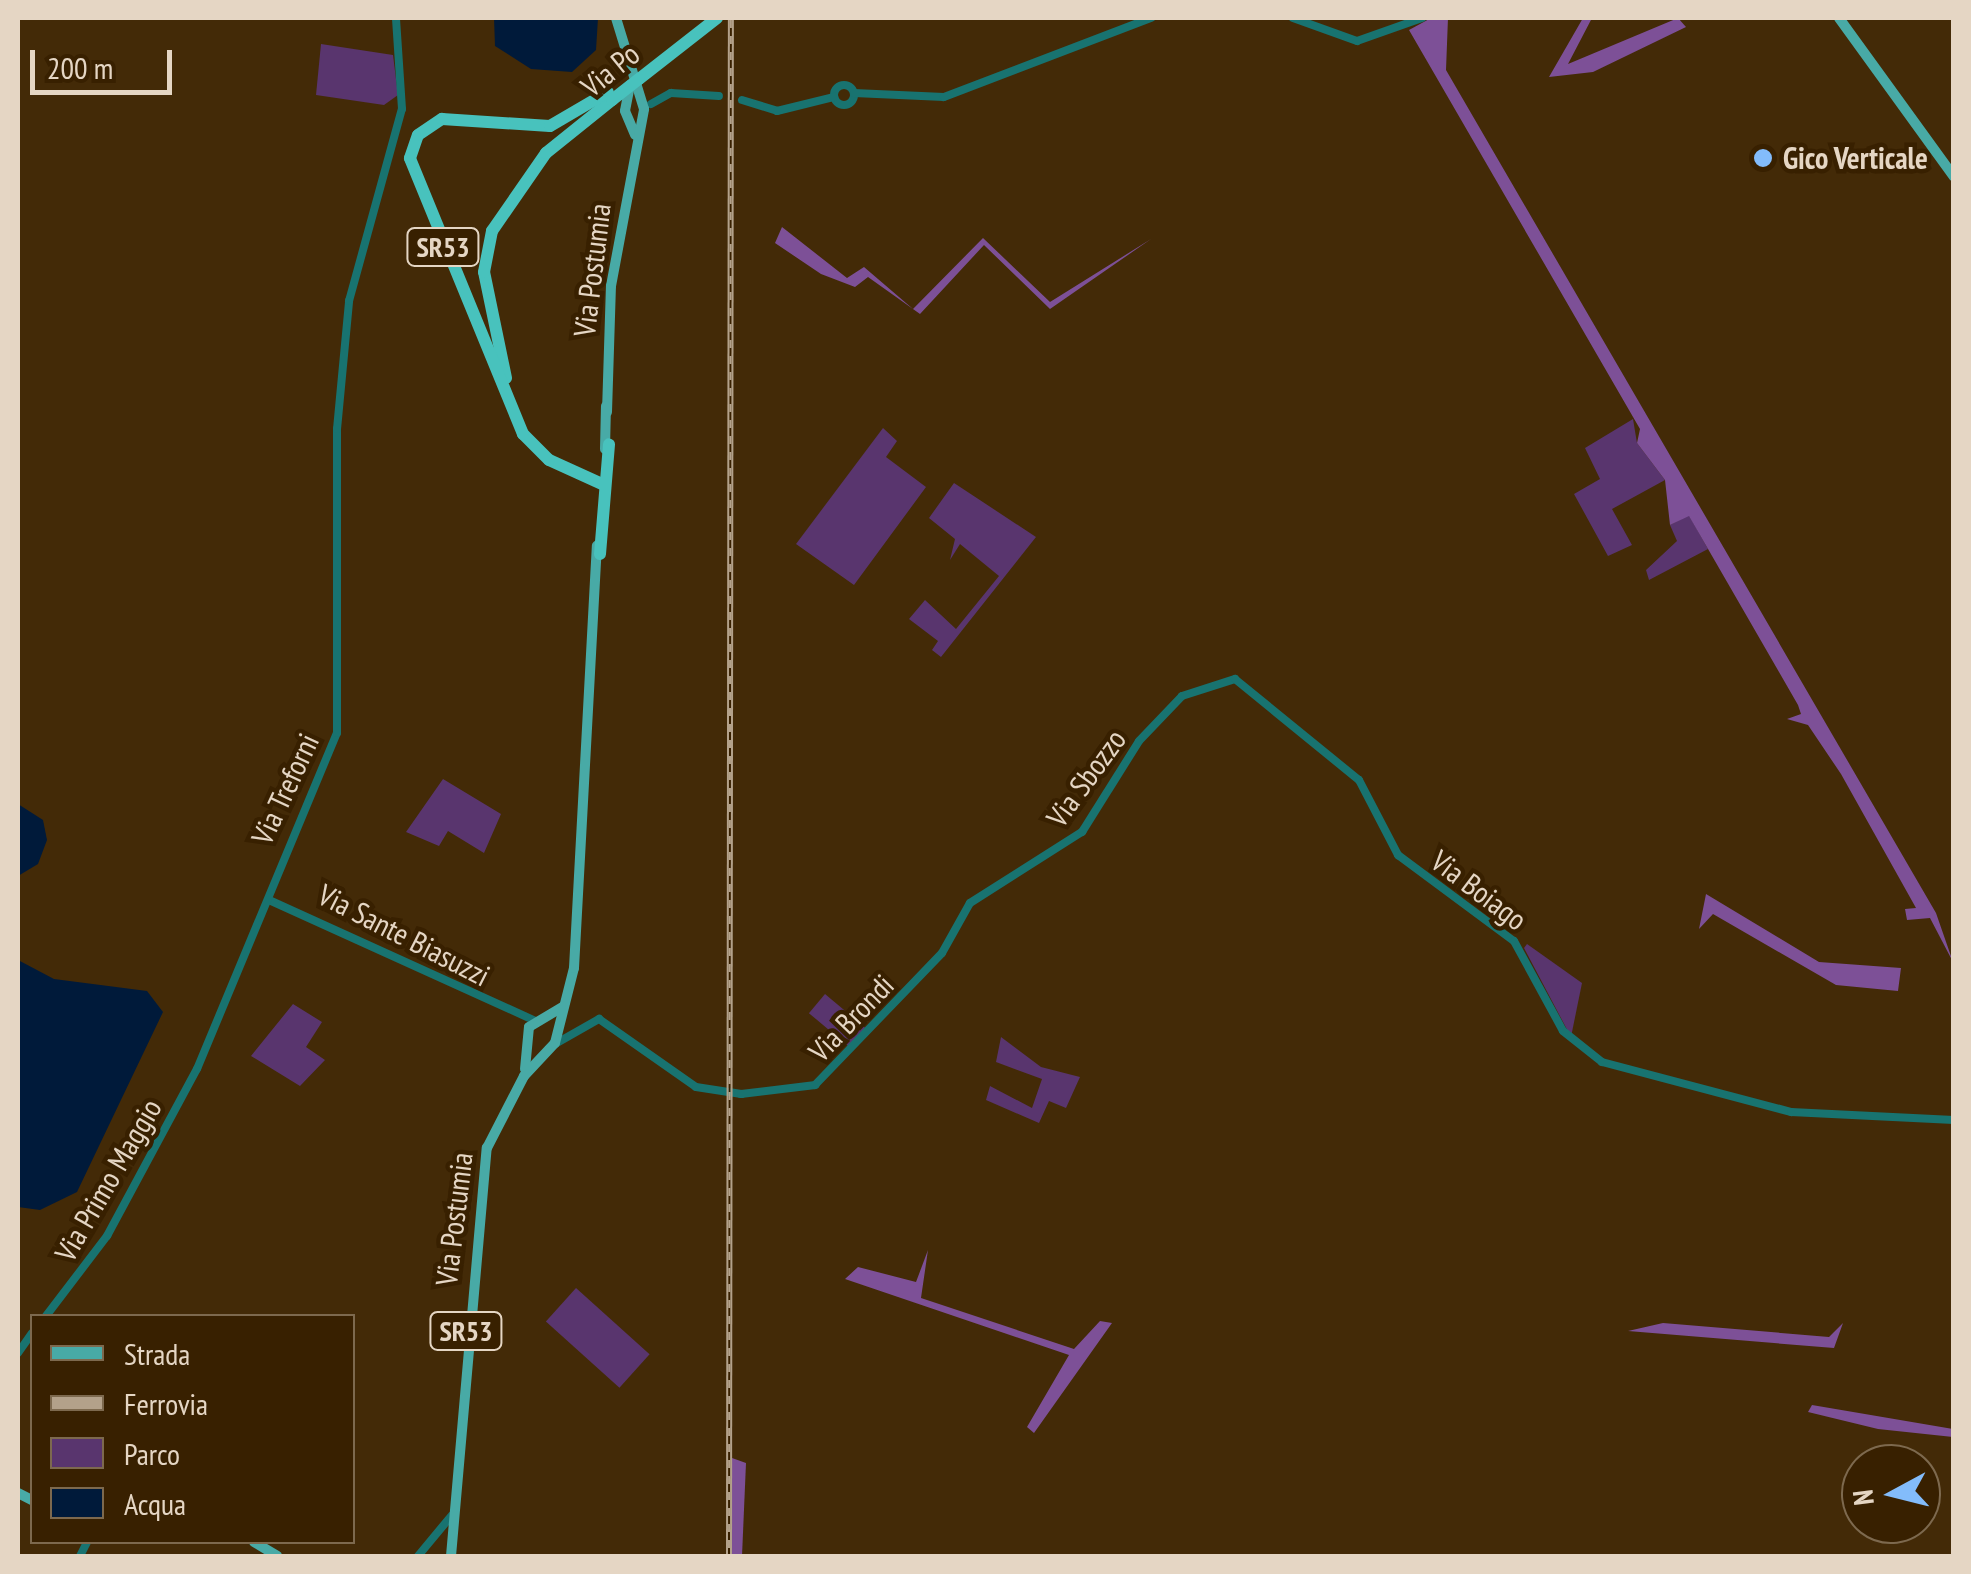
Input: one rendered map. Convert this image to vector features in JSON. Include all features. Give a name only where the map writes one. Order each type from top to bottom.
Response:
[{"type":"highway","name":"Via Po","points":[[575,122],[635,78],[705,18]]},
{"type":"highway","name":"Via Po","points":[[675,45],[717,18]]},
{"type":"highway","name":"SR53","points":[[575,122],[534,128],[442,118],[418,135],[410,158],[522,434],[580,475],[599,518]]},
{"type":"highway","name":"SR53","points":[[575,122],[540,160],[492,231],[484,260],[518,420],[540,450],[602,484]]},
{"type":"highway","points":[[580,475],[607,447]]},
{"type":"highway","points":[[600,554],[607,447]]},
{"type":"main road","points":[[616,18],[643,107],[627,110]]},
{"type":"main road","points":[[1839,18],[1954,177]]},
{"type":"main road","points":[[635,78],[627,110],[636,140]]},
{"type":"main road","name":"Via Postumia","points":[[596,580],[607,447],[610,300],[643,107]]},
{"type":"main road","name":"Via Postumia","points":[[451,1556],[483,1166],[524,1076],[550,1048],[576,942],[602,484]]},
{"type":"main road","points":[[550,1048],[527,1039],[539,1021],[563,1006]]},
{"type":"main road","points":[[539,1021],[556,1031]]},
{"type":"main road","name":"Via Postumia","points":[[524,1076],[527,1039]]},
{"type":"street","name":"Via Treforni","points":[[200,1061],[269,900],[274,865],[337,733],[342,520],[336,430],[349,301],[402,109],[396,18]]},
{"type":"street","points":[[742,100],[777,110],[834,97],[842,85],[854,93],[944,97],[1152,18]]},
{"type":"street","points":[[1293,18],[1356,42],[1422,18]]},
{"type":"street","points":[[643,107],[671,93],[719,96]]},
{"type":"street","points":[[834,97],[846,105],[854,93]]},
{"type":"street","name":"Via Sbozzo","points":[[970,903],[1070,845],[1139,741],[1182,696],[1235,679]]},
{"type":"street","name":"Via Boiago","points":[[1235,679],[1359,780],[1398,855],[1514,941],[1563,1032],[1602,1062],[1791,1112],[1954,1120]]},
{"type":"street","name":"Via Sante Biasuzzi","points":[[269,900],[519,1018],[539,1021]]},
{"type":"street","name":"Via Brondi","points":[[556,1031],[569,1033],[599,1019],[709,1090],[809,1087],[942,953],[970,903]]},
{"type":"street","points":[[519,1018],[527,1039]]},
{"type":"street","points":[[550,1048],[569,1033]]},
{"type":"street","name":"Via Primo Maggio","points":[[47,1314],[129,1200],[200,1061]]},
{"type":"street","points":[[418,1556],[440,1536],[452,1515]]},
{"type":"street","points":[[440,1536],[452,1531]]},
{"type":"green space","points":[[321,44],[393,55],[398,95],[384,105],[316,95]]},
{"type":"green space","points":[[1633,419],[1637,443],[1665,480],[1612,509],[1632,545],[1608,556],[1574,494],[1600,479],[1585,448]]},
{"type":"green space","points":[[883,428],[897,441],[886,457],[926,487],[854,585],[796,544]]},
{"type":"green space","points":[[954,483],[1036,537],[941,657],[932,650],[938,641],[909,619],[925,600],[956,629],[999,576],[960,544],[950,560],[955,539],[929,518]]},
{"type":"green space","points":[[1689,515],[1708,549],[1649,580],[1646,570],[1677,541],[1670,525]]},
{"type":"green space","points":[[443,779],[501,814],[484,853],[448,831],[439,846],[406,832]]},
{"type":"green space","points":[[1527,944],[1582,983],[1571,1037],[1524,948]]},
{"type":"green space","points":[[825,994],[869,1031],[853,1050],[809,1013]]},
{"type":"green space","points":[[293,1004],[322,1022],[306,1047],[325,1060],[300,1086],[251,1056]]},
{"type":"green space","points":[[1001,1037],[1041,1067],[1080,1077],[1066,1108],[1049,1101],[1039,1123],[986,1100],[990,1086],[1032,1108],[1042,1079],[996,1062]]},
{"type":"green space","points":[[576,1288],[650,1354],[619,1388],[546,1321]]},
{"type":"shaded area","points":[[1431,18],[1448,18],[1446,70],[1936,913],[1953,962],[1930,918],[1907,920],[1905,909],[1916,908],[1841,774],[1808,725],[1787,719],[1801,714],[1798,705],[1689,516],[1670,525],[1665,480],[1637,443],[1640,429],[1409,30]]},
{"type":"shaded area","points":[[1583,18],[1592,18],[1568,64],[1678,18],[1686,27],[1593,72],[1549,77]]},
{"type":"shaded area","points":[[782,227],[847,278],[864,267],[913,309],[983,238],[1050,302],[1151,239],[1050,309],[984,245],[920,314],[868,277],[855,287],[821,274],[775,243]]},
{"type":"shaded area","points":[[1706,894],[1819,962],[1901,968],[1898,991],[1836,985],[1713,914],[1699,929]]},
{"type":"shaded area","points":[[928,1250],[921,1298],[1074,1349],[1100,1321],[1112,1323],[1034,1433],[1027,1427],[1069,1355],[845,1279],[858,1267],[916,1282]]},
{"type":"shaded area","points":[[1663,1323],[1829,1337],[1843,1323],[1834,1348],[1628,1331]]},
{"type":"shaded area","points":[[1812,1405],[1953,1429],[1953,1437],[1878,1429],[1808,1412]]},
{"type":"shaded area","points":[[732,1458],[746,1463],[742,1556],[731,1556]]},
{"type":"water","points":[[494,18],[598,18],[596,50],[572,72],[531,69],[495,46]]},
{"type":"water","points":[[18,804],[43,820],[47,840],[38,864],[18,876]]},
{"type":"water","points":[[18,960],[54,979],[147,991],[163,1012],[77,1192],[40,1210],[18,1207]]},
{"type":"railway","points":[[729,1556],[731,18]]},
{"type":"place","name":"Gico Verticale","points":[[1763,158]]}]
